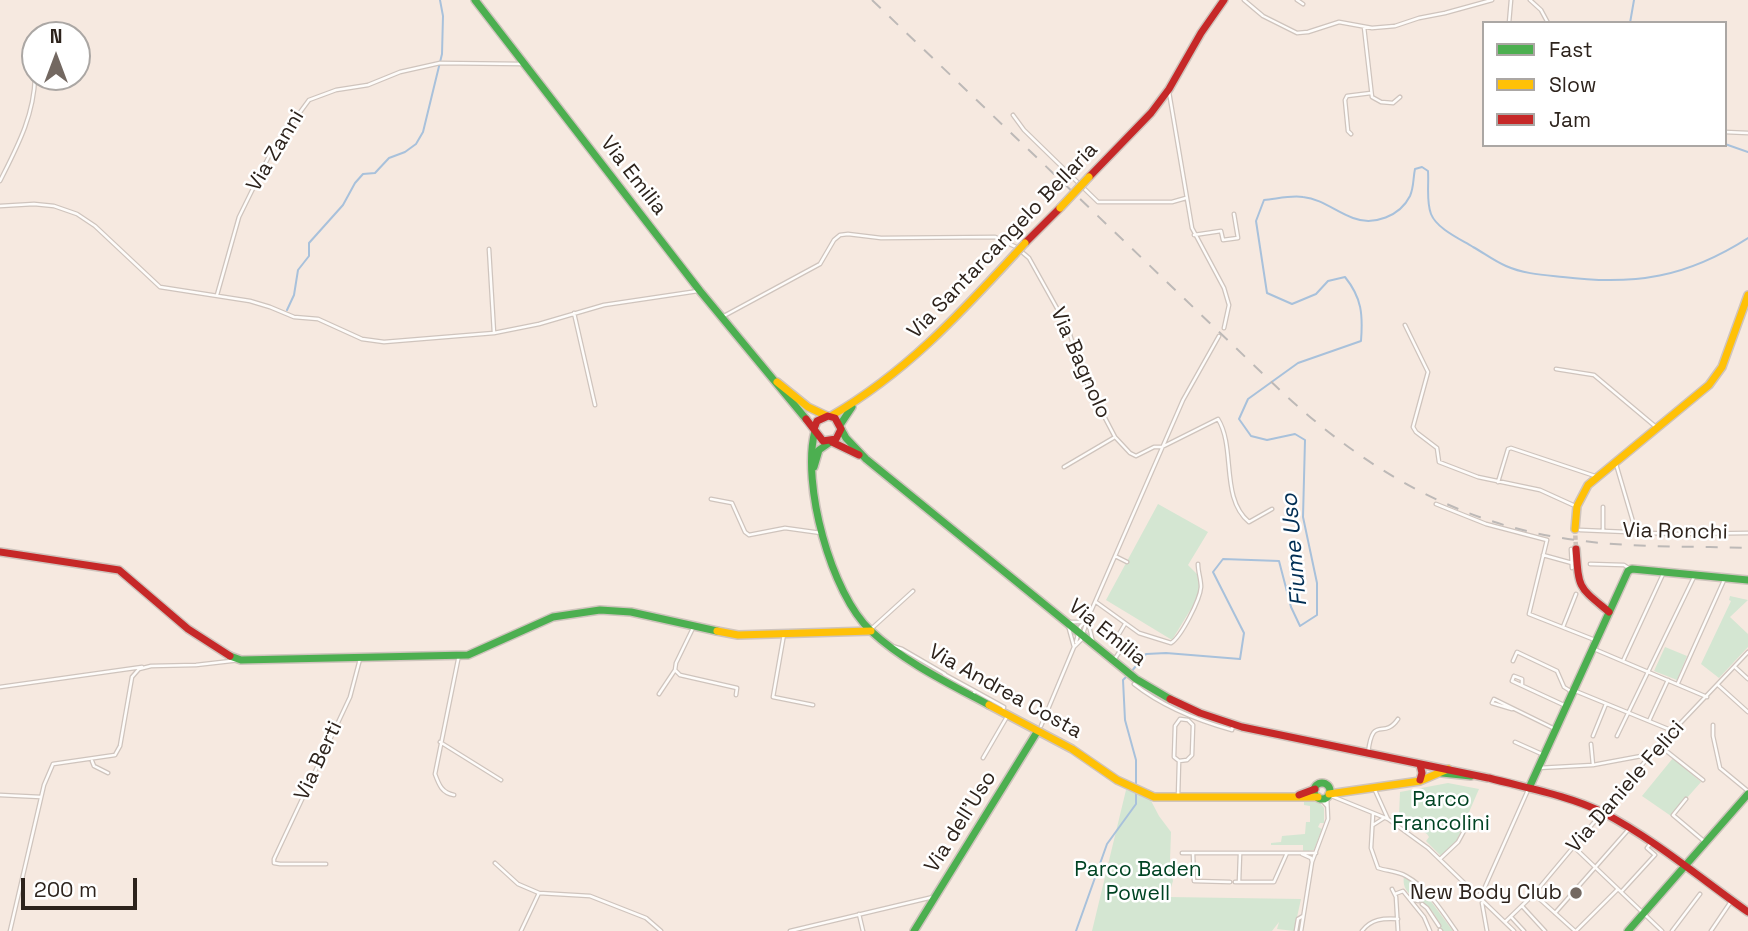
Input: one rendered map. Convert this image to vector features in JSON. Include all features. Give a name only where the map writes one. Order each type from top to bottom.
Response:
[{"type":"street","name":"Via Emilia","points":[[475,0],[821,441],[831,442],[866,459]]},
{"type":"street","name":"Via Santarcangelo Bellaria","points":[[829,416],[852,406],[930,345],[1151,113],[1224,0]]},
{"type":"street","points":[[1244,0],[1263,16],[1291,32],[1303,33],[1339,22],[1364,27],[1395,26],[1492,0]]},
{"type":"street","points":[[1297,0],[1303,4]]},
{"type":"street","points":[[1509,21],[1511,0]]},
{"type":"street","points":[[1530,0],[1541,10],[1547,21]]},
{"type":"street","points":[[1364,27],[1374,100],[1393,103],[1400,97]]},
{"type":"street","name":"Via Zanni","points":[[217,295],[239,217],[271,152],[303,105],[314,97],[368,85],[400,72],[439,63],[524,64]]},
{"type":"street","points":[[1168,89],[1194,235],[1229,305],[1224,328]]},
{"type":"street","points":[[0,181],[28,123],[34,91]]},
{"type":"street","points":[[1350,134],[1345,100],[1347,96],[1371,93]]},
{"type":"street","points":[[1013,115],[1024,130],[1098,202],[1172,202],[1186,198]]},
{"type":"street","points":[[1727,132],[1748,133]]},
{"type":"street","points":[[0,206],[34,204],[67,210],[94,226],[154,284],[170,290],[217,295],[270,307],[294,317],[318,319],[368,341],[494,333],[538,324],[604,305],[701,291]]},
{"type":"street","points":[[1194,235],[1221,231],[1223,240],[1238,238],[1234,214]]},
{"type":"street","name":"Via Bagnolo","points":[[722,317],[793,281],[820,264],[834,240],[841,235],[881,238],[995,237],[1016,247],[1029,258],[1068,328],[1082,374],[1115,438],[1136,456],[1154,447],[1162,447]]},
{"type":"street","points":[[489,249],[494,333]]},
{"type":"street","points":[[1578,529],[1577,503],[1588,485],[1700,394],[1717,374],[1727,355],[1748,295]]},
{"type":"street","points":[[574,313],[595,405]]},
{"type":"street","points":[[1405,325],[1428,372],[1413,424],[1414,430],[1437,448],[1439,462],[1497,482],[1539,490],[1573,505]]},
{"type":"street","points":[[1039,729],[1081,634],[1080,627],[1097,604],[1183,400],[1219,336]]},
{"type":"street","points":[[1556,369],[1594,375],[1657,429]]},
{"type":"street","name":"Via Emilia","points":[[766,372],[808,407],[829,416],[866,459],[1145,685],[1195,713],[1233,725],[1445,771]]},
{"type":"street","name":"Via Santarcangelo Bellaria","points":[[841,427],[852,406]]},
{"type":"street","points":[[814,430],[820,418],[829,416]]},
{"type":"street","points":[[1162,447],[1214,419],[1219,420],[1224,434],[1234,496],[1248,522],[1272,509]]},
{"type":"street","points":[[814,471],[819,450],[839,437],[841,427]]},
{"type":"street","name":"Via Andrea Costa","points":[[814,430],[810,449],[821,533],[854,611],[870,631],[888,645],[974,693],[1005,714],[1039,729],[1117,780],[1151,796],[1325,794],[1386,818],[1440,859],[1481,902],[1514,931]]},
{"type":"street","name":"Via Bagnolo","points":[[1064,467],[1115,438]]},
{"type":"street","points":[[1497,482],[1511,447],[1598,477]]},
{"type":"street","points":[[1616,464],[1636,532]]},
{"type":"street","points":[[711,499],[732,503],[745,532],[749,535],[785,528],[821,533]]},
{"type":"street","points":[[1436,504],[1499,528],[1547,540],[1528,613],[1596,640]]},
{"type":"street","name":"Via Ronchi","points":[[1602,531],[1603,507]]},
{"type":"street","name":"Via Ronchi","points":[[1578,529],[1748,533]]},
{"type":"street","points":[[1544,555],[1572,565],[1574,549]]},
{"type":"street","points":[[1574,549],[1579,585],[1585,595],[1610,610]]},
{"type":"street","points":[[0,552],[119,570],[188,629],[225,654],[241,660]]},
{"type":"street","points":[[1115,556],[1126,562]]},
{"type":"street","points":[[1097,604],[1139,633],[1171,643],[1177,638],[1199,595],[1201,588],[1198,564]]},
{"type":"street","points":[[1590,564],[1624,565],[1630,569],[1748,580]]},
{"type":"street","points":[[1477,897],[1484,889],[1630,569]]},
{"type":"street","points":[[1623,661],[1664,572]]},
{"type":"street","points":[[1617,736],[1695,575]]},
{"type":"street","points":[[1678,684],[1725,578]]},
{"type":"street","points":[[0,687],[131,667],[196,665],[241,660],[458,655],[480,652],[538,623],[600,610],[631,612],[738,635],[870,631],[913,591]]},
{"type":"street","points":[[1563,628],[1576,594]]},
{"type":"street","points":[[1066,621],[1078,624],[1087,620]]},
{"type":"street","points":[[1087,620],[1095,645]]},
{"type":"street","points":[[1066,621],[1076,645]]},
{"type":"street","points":[[1116,662],[1124,645],[1116,639],[1125,624]]},
{"type":"street","points":[[659,694],[676,670],[676,663],[695,626]]},
{"type":"street","points":[[784,634],[772,696],[813,705]]},
{"type":"street","points":[[1076,645],[1095,645]]},
{"type":"street","points":[[1592,649],[1707,697]]},
{"type":"street","points":[[1513,661],[1517,652],[1557,671],[1564,687],[1673,731]]},
{"type":"street","name":"Via Daniele Felici","points":[[1505,922],[1534,894],[1652,753],[1748,652]]},
{"type":"street","points":[[454,795],[447,794],[439,786],[435,774],[458,655]]},
{"type":"street","name":"Via Berti","points":[[326,864],[274,863],[275,855],[349,696],[360,658]]},
{"type":"street","points":[[10,931],[47,773],[53,764],[114,754],[120,746],[132,677],[139,669],[150,666]]},
{"type":"street","points":[[1735,667],[1748,679]]},
{"type":"street","points":[[676,670],[680,675],[737,688],[736,695]]},
{"type":"street","points":[[1649,721],[1668,680]]},
{"type":"street","points":[[1134,684],[1162,703],[1190,716],[1232,730],[1233,725]]},
{"type":"street","points":[[1522,685],[1566,706]]},
{"type":"street","points":[[1718,685],[1748,712]]},
{"type":"street","points":[[1512,709],[1492,703],[1494,699],[1555,729]]},
{"type":"street","points":[[1592,736],[1606,704]]},
{"type":"street","points":[[983,758],[1005,714]]},
{"type":"street","points":[[1186,719],[1193,725],[1192,755],[1188,760],[1179,761],[1174,757],[1175,726],[1178,720],[1186,719]]},
{"type":"street","points":[[1368,753],[1369,736],[1392,726],[1398,719]]},
{"type":"street","points":[[1628,931],[1748,792],[1720,768],[1713,724]]},
{"type":"street","name":"Via dell'Uso","points":[[914,931],[1039,729]]},
{"type":"street","points":[[440,741],[501,780]]},
{"type":"street","points":[[1515,743],[1544,755]]},
{"type":"street","points":[[1591,744],[1593,765]]},
{"type":"street","points":[[1660,746],[1703,780]]},
{"type":"street","points":[[1538,768],[1593,765],[1652,753]]},
{"type":"street","points":[[91,759],[94,766],[108,772]]},
{"type":"street","points":[[1178,797],[1179,761]]},
{"type":"street","points":[[1419,781],[1422,773],[1420,765]]},
{"type":"street","points":[[1445,771],[1489,778]]},
{"type":"street","points":[[1315,789],[1325,794],[1347,789],[1374,788],[1419,781],[1445,771],[1529,788],[1578,802],[1601,812],[1651,843],[1748,912]]},
{"type":"street","name":"Via Andrea Costa","points":[[1294,796],[1315,789],[1322,783],[1325,794]]},
{"type":"street","points":[[1373,825],[1386,818],[1374,788]]},
{"type":"street","points":[[1301,931],[1312,862],[1327,824],[1325,794]]},
{"type":"street","points":[[1325,794],[1327,806]]},
{"type":"street","points":[[0,795],[41,797]]},
{"type":"street","points":[[1686,799],[1673,815],[1705,842]]},
{"type":"street","points":[[1373,814],[1371,848],[1378,868],[1398,873],[1418,884],[1456,931]]},
{"type":"street","points":[[1555,913],[1629,829]]},
{"type":"street","points":[[1440,859],[1458,842],[1464,831]]},
{"type":"street","points":[[1534,894],[1576,931],[1655,855],[1647,848],[1651,843]]},
{"type":"street","points":[[1574,847],[1662,931]]},
{"type":"street","points":[[1182,853],[1316,853]]},
{"type":"street","points":[[1193,853],[1194,881],[1230,882]]},
{"type":"street","points":[[1240,854],[1237,882],[1274,881],[1287,853]]},
{"type":"street","points":[[1299,853],[1311,858],[1312,862]]},
{"type":"street","points":[[495,863],[518,884],[539,893],[590,896],[646,918],[661,931]]},
{"type":"street","points":[[1392,889],[1395,894],[1398,931]]},
{"type":"street","points":[[1395,894],[1404,891],[1430,931]]},
{"type":"street","points":[[521,931],[539,893]]},
{"type":"street","points":[[1672,931],[1700,894]]},
{"type":"street","points":[[790,931],[936,896]]},
{"type":"street","points":[[1409,898],[1427,908],[1440,929]]},
{"type":"street","points":[[1711,931],[1732,900]]},
{"type":"street","points":[[1481,902],[1487,931]]},
{"type":"street","points":[[1522,906],[1545,931]]},
{"type":"street","points":[[859,915],[863,931]]},
{"type":"street","points":[[1296,931],[1298,919],[1303,916]]},
{"type":"street","points":[[1511,917],[1524,931]]},
{"type":"street","points":[[1362,931],[1376,919],[1398,919]]},
{"type":"green space","points":[[1158,504],[1208,532],[1188,565],[1200,577],[1200,594],[1172,640],[1106,600]]},
{"type":"green space","points":[[1730,596],[1748,600],[1730,617],[1748,634],[1748,647],[1719,678],[1701,664],[1731,601]]},
{"type":"green space","points":[[1665,647],[1687,656],[1677,680],[1654,671]]},
{"type":"green space","points":[[1673,758],[1701,782],[1671,816],[1642,796]]},
{"type":"green space","name":"Parco Francolini","points":[[1448,783],[1479,789],[1457,840],[1441,856],[1426,841],[1429,837],[1427,834],[1399,816],[1400,792]]},
{"type":"green space","name":"Parco Baden Powell","points":[[1126,790],[1148,795],[1171,832],[1170,861],[1173,881],[1168,897],[1301,899],[1294,931],[1277,929],[1279,922],[1272,931],[1092,931]]},
{"type":"green space","points":[[1304,800],[1320,803],[1324,808],[1324,823],[1320,823],[1318,827],[1322,829],[1314,850],[1303,852],[1303,845],[1271,845],[1281,842],[1282,836],[1305,834],[1306,822],[1310,822],[1310,806],[1304,805]]},
{"type":"green space","points":[[1404,876],[1424,892],[1453,931],[1442,931],[1432,911],[1407,891]]},
{"type":"waterway","points":[[287,310],[294,295],[298,270],[309,256],[309,243],[343,205],[363,174],[375,173],[389,158],[416,144],[423,132],[442,54],[443,16],[440,0]]},
{"type":"waterway","name":"Fiume Uso","points":[[1630,21],[1634,0]]},
{"type":"waterway","name":"Fiume Uso","points":[[1727,145],[1748,152]]},
{"type":"waterway","name":"Fiume Uso","points":[[1131,672],[1146,654],[1240,659],[1244,633],[1213,572],[1223,559],[1279,561],[1291,607],[1300,626],[1317,615],[1317,583],[1303,517],[1305,440],[1295,434],[1267,440],[1251,436],[1239,419],[1248,399],[1298,363],[1361,341],[1361,315],[1355,292],[1345,277],[1328,281],[1316,294],[1292,304],[1267,293],[1256,221],[1264,200],[1303,197],[1316,200],[1353,218],[1378,220],[1393,214],[1406,203],[1411,193],[1415,169],[1422,167],[1428,171],[1431,214],[1449,233],[1513,269],[1589,280],[1660,276],[1703,262],[1748,238]]},
{"type":"waterway","name":"Fiume Uso","points":[[1127,676],[1123,680],[1125,720],[1136,760],[1136,786]]},
{"type":"waterway","name":"Fiume Uso","points":[[1076,931],[1107,844],[1136,804],[1136,792]]},
{"type":"tunnel","points":[[1575,529],[1576,549]]},
{"type":"railway","points":[[872,0],[1284,394],[1317,423],[1386,472],[1459,509],[1540,534],[1624,545],[1748,548]]},
{"type":"traffic: fast","points":[[475,0],[700,291],[806,419]]},
{"type":"traffic: fast","points":[[840,425],[852,407]]},
{"type":"traffic: fast","points":[[841,429],[866,459],[1136,679],[1170,699]]},
{"type":"traffic: fast","points":[[815,431],[812,479],[816,507],[832,565],[857,614],[871,631],[898,653],[989,705]]},
{"type":"traffic: fast","points":[[814,467],[819,450],[829,443]]},
{"type":"traffic: fast","points":[[1529,788],[1628,571],[1632,569],[1748,580]]},
{"type":"traffic: fast","points":[[230,656],[241,660],[468,655],[553,617],[600,610],[631,612],[717,631]]},
{"type":"traffic: fast","points":[[914,931],[1037,732]]},
{"type":"traffic: fast","points":[[1442,773],[1471,776]]},
{"type":"traffic: fast","points":[[1322,783],[1330,791],[1322,799],[1314,791],[1322,783]]},
{"type":"traffic: fast","points":[[1628,931],[1748,794]]},
{"type":"traffic: slow","points":[[1060,208],[1089,177]]},
{"type":"traffic: slow","points":[[1015,254],[1025,243]]},
{"type":"traffic: slow","points":[[831,416],[883,382],[907,362],[951,321],[1015,254]]},
{"type":"traffic: slow","points":[[1575,529],[1577,506],[1588,485],[1709,385],[1722,367],[1748,295]]},
{"type":"traffic: slow","points":[[777,382],[808,407],[827,416]]},
{"type":"traffic: slow","points":[[717,631],[738,635],[871,631]]},
{"type":"traffic: slow","points":[[989,705],[1072,749],[1117,780],[1154,797],[1318,797]]},
{"type":"traffic: slow","points":[[1329,794],[1420,781],[1448,769]]},
{"type":"traffic: jam","points":[[1089,177],[1151,113],[1224,0]]},
{"type":"traffic: jam","points":[[1025,243],[1060,208]]},
{"type":"traffic: jam","points":[[806,419],[823,441],[836,439],[841,429],[835,418],[828,416],[817,421],[814,429]]},
{"type":"traffic: jam","points":[[832,442],[859,455]]},
{"type":"traffic: jam","points":[[1576,549],[1582,586],[1609,612]]},
{"type":"traffic: jam","points":[[0,552],[119,570],[188,629],[230,656]]},
{"type":"traffic: jam","points":[[1170,699],[1200,713],[1242,727],[1488,778]]},
{"type":"traffic: jam","points":[[1420,765],[1420,780]]},
{"type":"traffic: jam","points":[[1489,778],[1561,796],[1602,812],[1658,847],[1748,912]]},
{"type":"traffic: jam","points":[[1299,795],[1315,789]]},
{"type":"place","name":"New Body Club","points":[[1576,893]]}]
